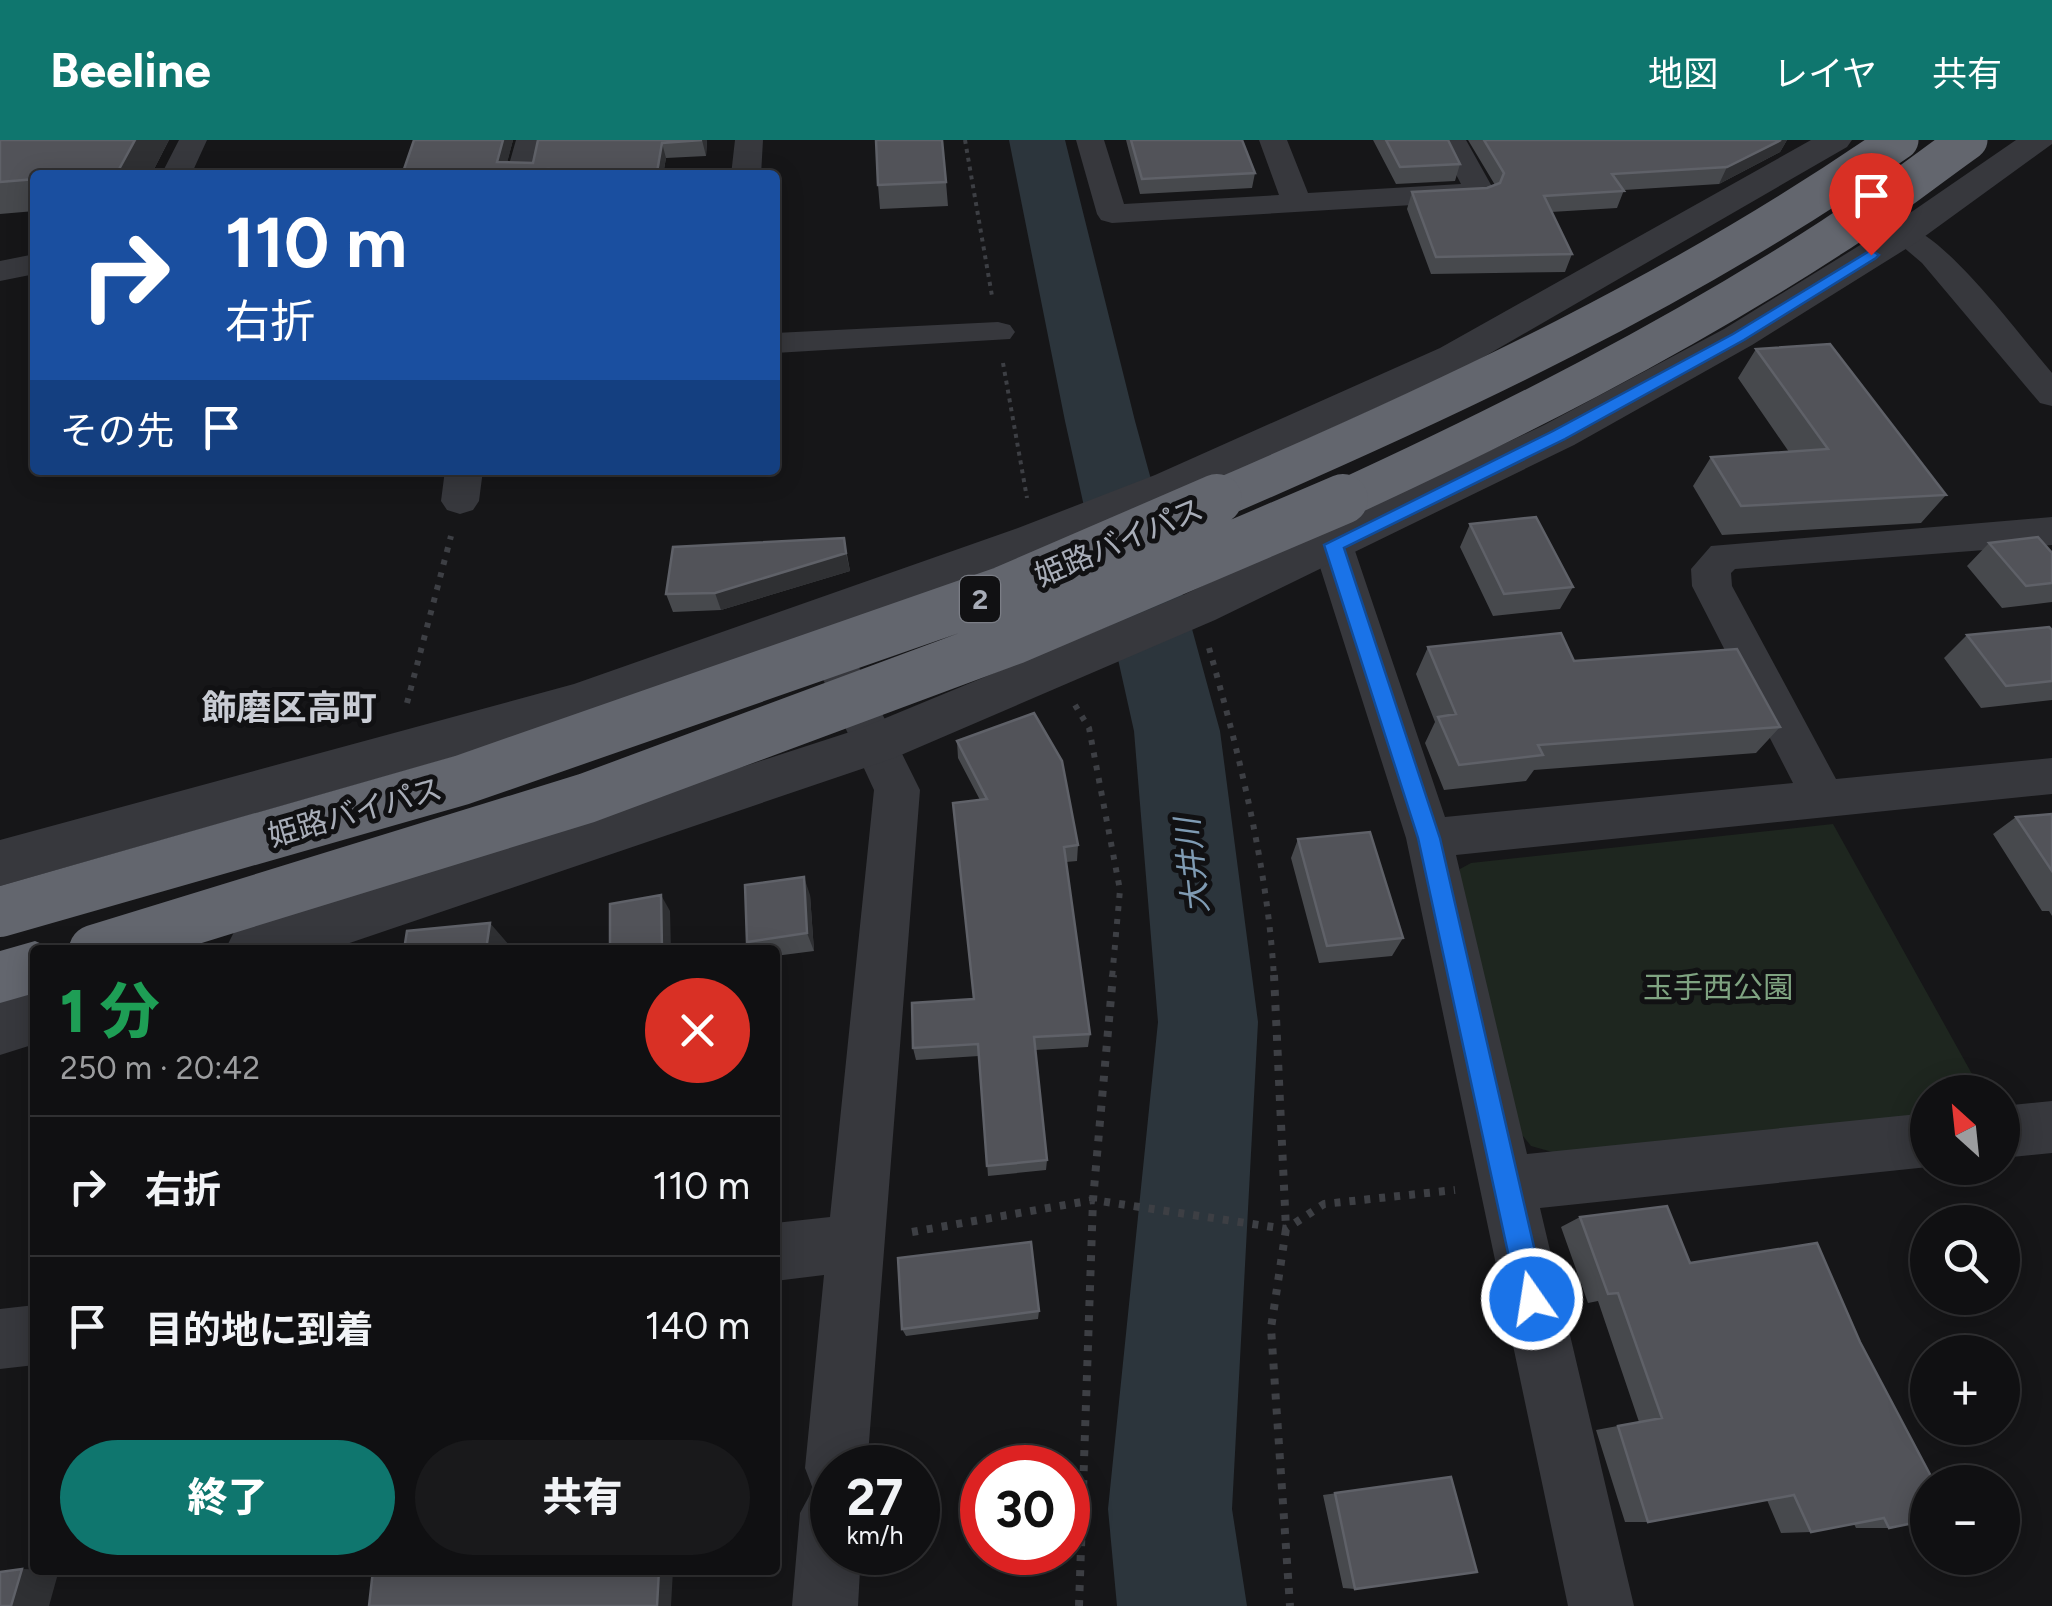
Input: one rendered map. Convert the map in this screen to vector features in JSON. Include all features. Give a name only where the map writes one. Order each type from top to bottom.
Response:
[{"type":"highway","name":"姫路バイパス","points":[[0,912],[462,780],[1004,591],[1426,409],[1575,334],[1704,261],[1899,140]]},
{"type":"highway","name":"姫路バイパス","points":[[110,945],[587,798],[1016,639],[1294,521],[1467,442],[1652,344],[1833,238],[1968,140]]},
{"type":"highway","points":[[0,977],[30,968]]},
{"type":"street","points":[[178,170],[193,140]]},
{"type":"street","points":[[522,170],[530,140]]},
{"type":"street","points":[[746,170],[749,140]]},
{"type":"street","points":[[1090,140],[1112,214],[1480,192],[1452,141],[1493,140]]},
{"type":"street","points":[[1273,140],[1297,204]]},
{"type":"street","points":[[0,863],[580,702],[1034,539],[1170,486],[1454,357],[1835,140]]},
{"type":"street","points":[[269,945],[876,744],[1198,608],[1575,426],[1738,337],[1904,234],[2038,140]]},
{"type":"street","points":[[1904,234],[1933,256],[2052,395]]},
{"type":"street","points":[[0,270],[30,265]]},
{"type":"street","points":[[780,344],[998,332]]},
{"type":"street","points":[[1824,799],[1712,586],[1711,569],[1726,556],[2052,531]]},
{"type":"street","points":[[1333,545],[1429,838],[1601,1606]]},
{"type":"street","points":[[815,618],[897,790],[853,1243],[838,1445]]},
{"type":"street","points":[[1429,838],[2052,776]]},
{"type":"street","points":[[0,1027],[30,1019]]},
{"type":"street","points":[[2020,1130],[2052,1127]]},
{"type":"street","points":[[1506,1184],[1910,1142]]},
{"type":"street","points":[[780,1251],[853,1243]]},
{"type":"street","points":[[0,1339],[30,1336]]},
{"type":"street","points":[[825,1606],[827,1575]]},
{"type":"path","points":[[393,754],[462,486]]},
{"type":"path","points":[[1198,608],[1226,702],[1270,923],[1286,1229],[1271,1328],[1290,1606]]},
{"type":"path","points":[[1054,670],[1089,728],[1120,890],[1093,1200],[1080,1606]]},
{"type":"path","points":[[853,1243],[1093,1200],[1286,1229],[1324,1204],[1506,1184]]},
{"type":"green space","name":"玉手西公園","points":[[1833,824],[1973,1075],[1910,1075],[1910,1117],[1556,1153],[1531,1146],[1519,1131],[1459,882],[1460,869],[1471,863]]},
{"type":"building","points":[[0,140],[135,140],[119,170],[30,170],[30,179],[0,182]]},
{"type":"building","points":[[414,140],[503,140],[497,162],[533,163],[538,140],[702,140],[662,143],[657,170],[404,170]]},
{"type":"building","points":[[876,140],[942,140],[946,182],[878,185]]},
{"type":"building","points":[[1131,140],[1242,140],[1255,173],[1142,179]]},
{"type":"building","points":[[1386,140],[1448,140],[1460,164],[1400,167]]},
{"type":"building","points":[[1484,140],[1781,140],[1727,167],[1612,174],[1624,191],[1544,196],[1572,254],[1436,257],[1412,192],[1487,188],[1500,183],[1504,173]]},
{"type":"building","points":[[1830,344],[1946,495],[1741,506],[1711,457],[1828,449],[1756,349]]},
{"type":"building","points":[[1536,517],[1573,587],[1504,594],[1470,524]]},
{"type":"building","points":[[2038,537],[2052,553],[2052,583],[2026,586],[1989,543]]},
{"type":"building","points":[[844,538],[846,553],[715,593],[666,594],[673,547]]},
{"type":"building","points":[[2049,627],[2052,681],[2006,686],[1967,635]]},
{"type":"building","points":[[1561,633],[1574,661],[1737,649],[1780,727],[1538,745],[1543,755],[1459,765],[1438,717],[1456,714],[1428,647]]},
{"type":"building","points":[[1034,713],[1062,761],[1078,845],[1064,847],[1090,1034],[1034,1037],[1047,1160],[987,1166],[978,1044],[913,1048],[912,1003],[974,999],[953,803],[987,799],[957,741]]},
{"type":"building","points":[[2052,814],[2052,871],[2016,817]]},
{"type":"building","points":[[1370,832],[1403,938],[1327,946],[1298,839]]},
{"type":"building","points":[[804,877],[807,933],[747,942],[745,885]]},
{"type":"building","points":[[661,895],[662,945],[610,945],[610,904]]},
{"type":"building","points":[[490,923],[487,945],[405,945],[407,931]]},
{"type":"building","points":[[1667,1206],[1690,1263],[1817,1243],[1860,1342],[1910,1437],[1910,1445],[1914,1445],[1925,1465],[1910,1465],[1910,1524],[1889,1528],[1884,1518],[1811,1532],[1794,1495],[1648,1522],[1618,1426],[1662,1418],[1618,1293],[1608,1294],[1580,1217]]},
{"type":"building","points":[[1031,1242],[1039,1311],[902,1329],[898,1258]]},
{"type":"building","points":[[1451,1477],[1477,1572],[1355,1589],[1335,1493]]},
{"type":"building","points":[[22,1569],[11,1606],[0,1606],[0,1572]]},
{"type":"building","points":[[372,1575],[659,1575],[657,1606],[369,1606]]},
{"type":"waterway","name":"大井川","points":[[1037,140],[1100,421],[1177,731],[1208,1022],[1170,1509],[1182,1606]]},
{"type":"district","name":"飾磨区高町","points":[[289,708]]},
{"type":"route","points":[[1532,1299],[1429,838],[1333,545],[1559,435],[1738,337],[1871,255]]}]
